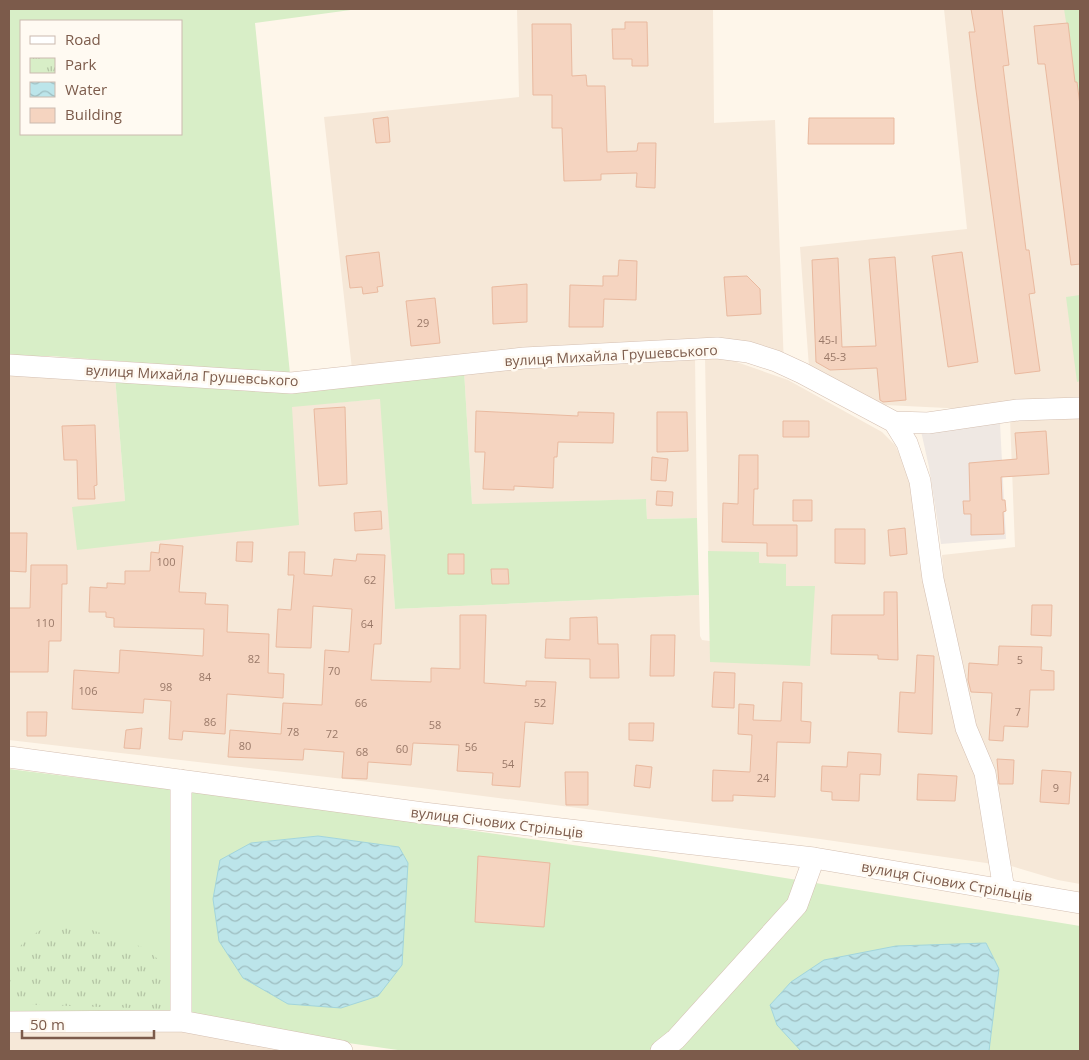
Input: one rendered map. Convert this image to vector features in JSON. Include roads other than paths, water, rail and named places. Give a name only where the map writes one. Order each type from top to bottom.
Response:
[{"type":"street","name":"вулиця Михайла Грушевського","points":[[9,365],[291,383],[524,358],[717,348],[748,352],[776,362],[894,422]]},
{"type":"street","points":[[894,422],[928,423],[1018,410],[1080,408]]},
{"type":"street","points":[[894,422],[907,443],[920,481],[933,579],[966,728],[985,774],[1004,890]]},
{"type":"street","name":"вулиця Січових Стрільців","points":[[9,757],[423,813],[814,858],[1080,903]]},
{"type":"street","points":[[180,780],[181,1021]]},
{"type":"street","points":[[662,1051],[676,1039],[796,905],[814,858]]},
{"type":"street","points":[[9,1022],[181,1021],[342,1051]]},
{"type":"water","points":[[318,836],[399,847],[408,863],[402,965],[378,996],[341,1008],[288,1004],[243,978],[219,941],[213,899],[220,860],[251,843]]},
{"type":"water","points":[[986,943],[999,969],[989,1051],[801,1051],[777,1025],[770,1005],[791,982],[824,960],[896,946]]}]
